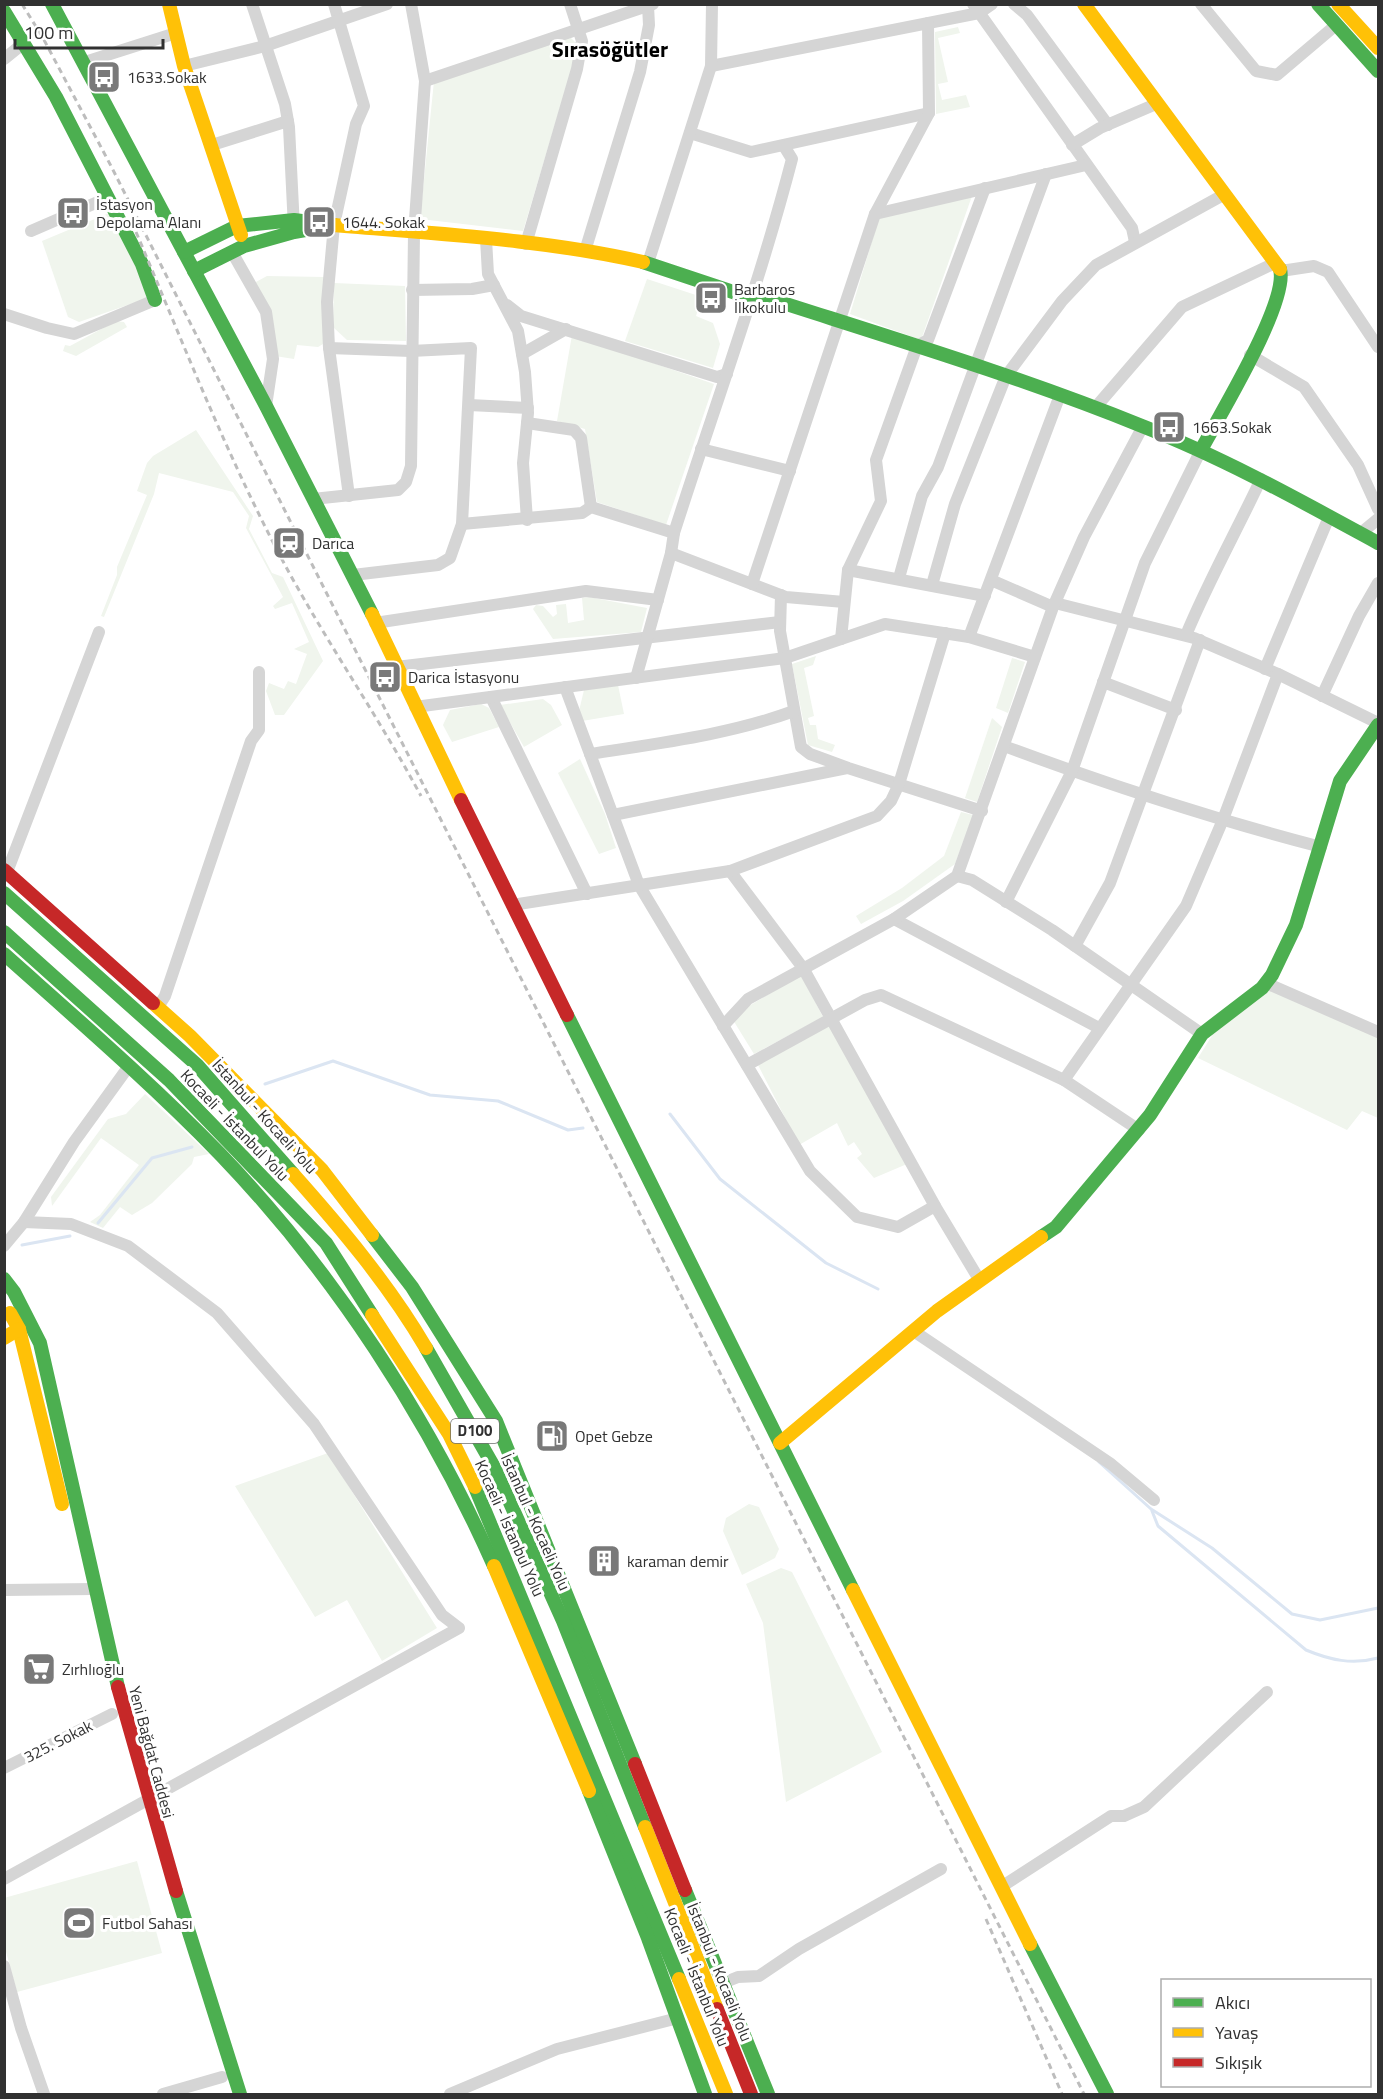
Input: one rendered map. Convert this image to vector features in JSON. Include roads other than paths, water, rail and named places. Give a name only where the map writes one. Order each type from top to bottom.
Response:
[{"type":"main road","points":[[52,4],[266,406],[352,576],[512,905],[1001,1887],[1107,2094]]},
{"type":"main road","points":[[169,4],[184,66],[237,225],[238,249]]},
{"type":"main road","points":[[1084,4],[1278,267],[1278,295],[1270,319],[1200,450]]},
{"type":"main road","points":[[1318,4],[1378,71]]},
{"type":"main road","points":[[1338,4],[1376,41]]},
{"type":"main road","points":[[4,11],[25,42],[56,97],[142,264],[155,300]]},
{"type":"main road","points":[[184,252],[237,225],[334,225],[486,239],[585,251],[648,263],[742,295],[754,294],[976,365],[1143,426],[1261,479],[1378,543]]},
{"type":"main road","points":[[194,271],[238,249],[294,226]]},
{"type":"main road","points":[[780,1443],[938,1311],[1056,1227],[1139,1130],[1181,1071],[1202,1034],[1266,983],[1296,925],[1340,780],[1378,724]]},
{"type":"main road","points":[[6,871],[158,1007],[322,1170],[412,1287],[496,1421],[768,2094]]},
{"type":"main road","name":"İstanbul - Kocaeli Yolu","points":[[4,893],[197,1065],[339,1225],[405,1312],[447,1381],[504,1487],[563,1621],[751,2094]]},
{"type":"main road","name":"Kocaeli - İstanbul Yolu","points":[[4,932],[168,1080],[326,1243],[449,1434],[490,1518],[726,2094]]},
{"type":"main road","points":[[4,954],[212,1144],[287,1231],[363,1336],[432,1446],[464,1502],[574,1754],[678,2018],[705,2094]]},
{"type":"main road","name":"Yeni Bağdat Caddesi","points":[[4,1279],[14,1292],[40,1343],[112,1714],[240,2094]]},
{"type":"main road","name":"Yeni Bağdat Caddesi","points":[[4,1303],[19,1329],[122,1707],[179,1947],[228,2094]]},
{"type":"main road","points":[[4,1338],[19,1329]]},
{"type":"main road","points":[[700,2029],[715,2094]]},
{"type":"street","points":[[252,4],[288,121],[294,226]]},
{"type":"street","points":[[334,4],[364,106],[356,124],[334,225],[327,302],[328,348],[349,496]]},
{"type":"street","points":[[184,66],[265,46],[387,4]]},
{"type":"street","points":[[313,499],[398,490],[406,482],[411,466],[414,233],[425,81],[411,4]]},
{"type":"street","points":[[526,244],[577,69],[582,41],[570,4]]},
{"type":"street","points":[[648,263],[711,66],[712,4]]},
{"type":"street","points":[[711,66],[928,23],[992,4]]},
{"type":"street","points":[[1014,4],[1027,15],[1108,124]]},
{"type":"street","points":[[1201,4],[1256,71],[1265,75],[1277,75],[1336,25]]},
{"type":"street","points":[[425,81],[650,5],[649,25],[640,72],[585,251]]},
{"type":"street","points":[[976,9],[1132,228],[1135,242]]},
{"type":"street","points":[[752,584],[875,214],[929,113],[928,23]]},
{"type":"street","points":[[84,62],[176,33]]},
{"type":"street","points":[[4,59],[25,42]]},
{"type":"street","points":[[1072,145],[1108,124],[1156,104]]},
{"type":"street","points":[[690,133],[751,152],[929,113]]},
{"type":"street","points":[[212,145],[288,121]]},
{"type":"street","points":[[636,678],[672,553],[674,533],[754,294],[792,159],[784,146]]},
{"type":"street","points":[[875,214],[1086,165]]},
{"type":"street","points":[[899,578],[922,496],[938,467],[1046,174]]},
{"type":"street","points":[[841,639],[849,570],[881,501],[876,460],[917,346],[928,340],[985,188]]},
{"type":"street","points":[[932,585],[955,504],[1006,376],[1062,301],[1096,265],[1225,194]]},
{"type":"street","points":[[31,231],[107,198]]},
{"type":"street","points":[[486,239],[488,274],[518,331],[522,354],[528,408],[523,463],[527,520]]},
{"type":"street","points":[[238,249],[266,312],[273,359],[266,406]]},
{"type":"street","points":[[1095,408],[1182,307],[1278,267],[1314,266],[1328,272],[1378,347]]},
{"type":"street","points":[[412,290],[472,289],[494,285]]},
{"type":"street","points":[[4,314],[74,334],[155,300]]},
{"type":"street","points":[[502,300],[520,316],[717,376],[727,374]]},
{"type":"street","points":[[522,354],[566,329]]},
{"type":"street","points":[[328,348],[411,351],[471,348],[462,524],[450,558],[438,565],[352,576]]},
{"type":"street","points":[[1250,355],[1304,387],[1358,465],[1378,508]]},
{"type":"street","points":[[969,637],[1060,395]]},
{"type":"street","points":[[469,405],[528,408]]},
{"type":"street","points":[[527,423],[574,430],[581,438],[591,507]]},
{"type":"street","points":[[723,1026],[748,999],[894,919],[957,876],[1054,605],[1084,537],[1143,426]]},
{"type":"street","points":[[701,449],[790,471]]},
{"type":"street","points":[[1006,902],[1072,771],[1145,563],[1200,450]]},
{"type":"street","points":[[1186,636],[1202,596],[1214,578],[1261,479]]},
{"type":"street","points":[[462,524],[527,520],[582,513],[591,507]]},
{"type":"street","points":[[591,507],[674,533]]},
{"type":"street","points":[[1265,669],[1329,517]]},
{"type":"street","points":[[1361,532],[1378,519]]},
{"type":"street","points":[[672,553],[781,595],[844,602]]},
{"type":"street","points":[[849,570],[985,596]]},
{"type":"street","points":[[991,580],[1054,605],[1126,619],[1200,640],[1278,674],[1378,724]]},
{"type":"street","points":[[1322,696],[1359,616],[1378,583]]},
{"type":"street","points":[[375,622],[586,591],[658,600]]},
{"type":"street","points":[[781,595],[780,622],[801,747],[810,754],[848,768],[982,811]]},
{"type":"street","points":[[396,667],[780,622]]},
{"type":"street","points":[[415,707],[785,658],[885,624],[969,637],[1035,657]]},
{"type":"street","points":[[6,871],[99,632]]},
{"type":"street","points":[[512,905],[730,871],[878,816],[891,801],[899,784],[945,633]]},
{"type":"street","points":[[1075,946],[1110,883],[1144,797],[1200,640]]},
{"type":"street","points":[[158,1007],[165,996],[251,741],[259,730],[259,672]]},
{"type":"street","points":[[1064,1080],[1129,983],[1186,906],[1222,822],[1278,674]]},
{"type":"street","points":[[1103,682],[1176,710]]},
{"type":"street","points":[[565,687],[639,885],[810,1171],[857,1218],[898,1227],[935,1206]]},
{"type":"street","points":[[491,697],[587,894]]},
{"type":"street","points":[[590,754],[722,733],[755,725],[794,711]]},
{"type":"street","points":[[1004,746],[1144,797],[1222,822],[1321,847]]},
{"type":"street","points":[[613,815],[848,768]]},
{"type":"street","points":[[730,871],[803,969],[935,1206],[980,1281]]},
{"type":"street","points":[[957,876],[972,880],[1075,946],[1202,1034]]},
{"type":"street","points":[[894,919],[1099,1028]]},
{"type":"street","points":[[1266,983],[1378,1032]]},
{"type":"street","points":[[747,1065],[831,1018],[881,995],[1064,1080],[1139,1130]]},
{"type":"street","points":[[4,1246],[24,1222],[74,1142],[129,1066]]},
{"type":"street","points":[[4,1879],[459,1628],[442,1615],[315,1424],[218,1313],[128,1246],[71,1224],[24,1222]]},
{"type":"street","points":[[915,1332],[1111,1464],[1154,1500]]},
{"type":"street","points":[[4,1590],[89,1589]]},
{"type":"street","points":[[1001,1887],[1111,1816],[1124,1816],[1144,1807],[1267,1692]]},
{"type":"street","name":"325. Sokak","points":[[4,1768],[112,1714]]},
{"type":"street","points":[[723,1983],[738,1977],[759,1976],[799,1949],[941,1869]]},
{"type":"street","points":[[4,1966],[10,2012],[44,2094]]},
{"type":"street","points":[[450,2094],[557,2049],[678,2018]]},
{"type":"street","points":[[163,2094],[222,2077]]},
{"type":"waterway","points":[[265,1084],[333,1061],[430,1095],[498,1101],[568,1130],[583,1128]]},
{"type":"waterway","points":[[670,1114],[720,1179],[826,1263],[878,1289]]},
{"type":"waterway","points":[[98,1223],[152,1158],[192,1147]]},
{"type":"waterway","points":[[22,1245],[70,1236]]},
{"type":"waterway","points":[[1099,1462],[1151,1509],[1212,1548],[1292,1614],[1320,1620],[1378,1608]]},
{"type":"waterway","points":[[1152,1511],[1158,1526],[1306,1650],[1341,1660],[1359,1661],[1378,1658]]},
{"type":"railway","points":[[22,4],[43,38],[111,166],[1084,2094]]},
{"type":"railway","points":[[136,232],[220,431],[276,548],[421,796]]},
{"type":"railway","points":[[986,1919],[1062,2094]]},
{"type":"place","name":"1633.Sokak","points":[[104,77]]},
{"type":"place","name":"İstasyon Depolama Alanı","points":[[73,213]]},
{"type":"place","name":"1644. Sokak","points":[[319,222]]},
{"type":"place","name":"Barbaros İlkokulu","points":[[711,298]]},
{"type":"place","name":"1663.Sokak","points":[[1169,427]]},
{"type":"place","name":"Darıca","points":[[289,543]]},
{"type":"place","name":"Darica İstasyonu","points":[[385,677]]},
{"type":"place","name":"Opet Gebze","points":[[552,1436]]},
{"type":"place","name":"karaman demir","points":[[604,1561]]},
{"type":"place","name":"Zırhlıoğlu","points":[[39,1669]]},
{"type":"place","name":"Futbol Sahası","points":[[79,1923]]},
{"type":"district","name":"Sırasöğütler","points":[[610,49]]}]
